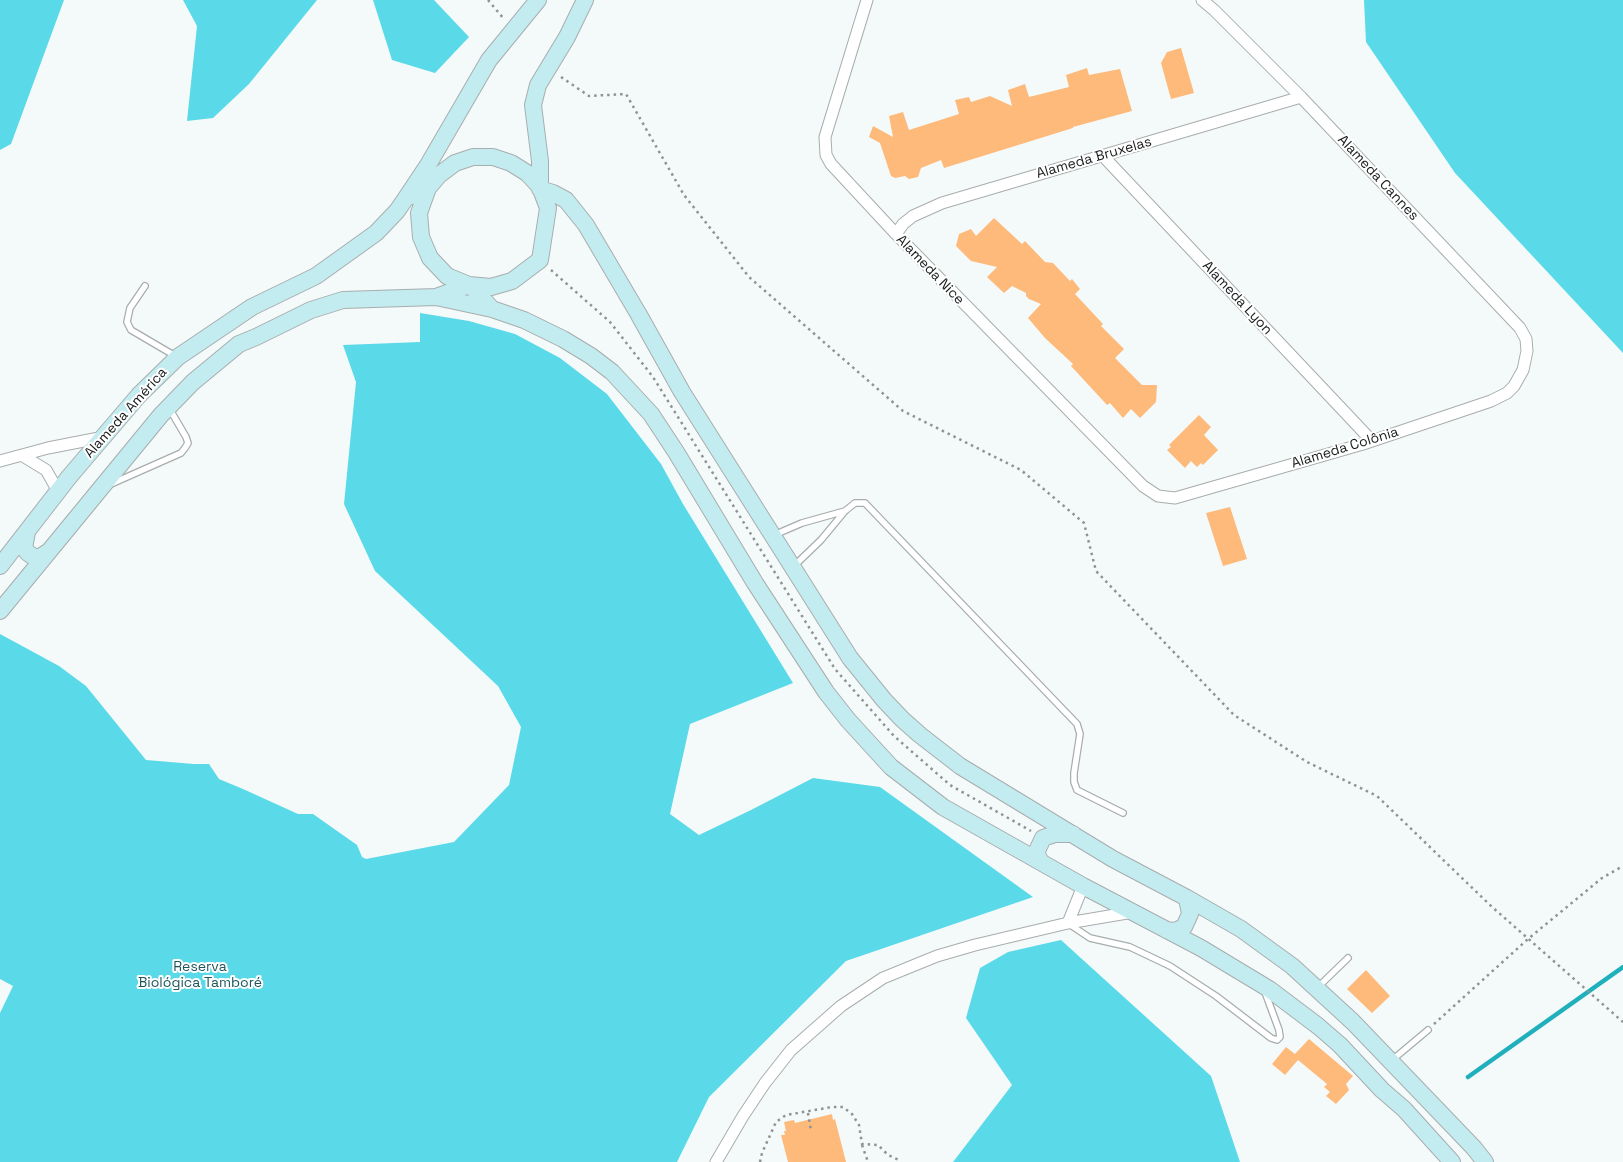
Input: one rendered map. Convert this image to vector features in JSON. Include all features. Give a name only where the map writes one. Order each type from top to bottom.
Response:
[{"type":"main road","name":"Alameda América","points":[[0,566],[58,491],[139,395],[178,357],[252,307],[316,276],[376,234],[397,211],[428,165],[489,60],[538,0]]},
{"type":"main road","points":[[540,188],[540,161],[534,105],[538,85],[572,29],[585,0]]},
{"type":"main road","points":[[474,157],[493,157],[511,162],[527,173],[540,188],[548,208],[540,260],[512,281],[491,287],[470,285],[447,276],[430,258],[421,237],[419,213],[428,189],[439,174],[455,163],[474,157]]},
{"type":"main road","points":[[540,161],[566,200],[586,225],[682,392],[794,566],[850,658],[884,700],[920,735],[960,766],[1113,859],[1241,929],[1292,966],[1352,1022],[1485,1162]]},
{"type":"main road","points":[[428,165],[428,189]]},
{"type":"main road","points":[[540,188],[566,200]]},
{"type":"main road","points":[[406,198],[428,189]]},
{"type":"main road","name":"Alameda América","points":[[436,297],[470,285]]},
{"type":"main road","points":[[470,285],[492,309]]},
{"type":"main road","name":"Alameda América","points":[[0,611],[168,406],[193,382],[239,344],[311,310],[343,300],[436,297],[492,309],[524,320],[563,339],[591,356],[612,372],[651,414],[755,583],[826,692],[848,720],[891,767],[944,807],[1083,886],[1201,948],[1262,985],[1318,1026],[1340,1045],[1452,1162]]},
{"type":"main road","points":[[27,532],[24,548],[28,553],[34,557],[40,557],[48,552]]},
{"type":"main road","points":[[1041,862],[1036,853],[1039,843],[1043,838],[1055,834],[1073,834]]},
{"type":"main road","points":[[1166,930],[1175,931],[1184,926],[1190,914],[1187,898]]},
{"type":"street","name":"Alameda Nice","points":[[867,0],[827,127],[825,146],[826,155],[831,164],[896,234],[1136,479],[1154,494]]},
{"type":"street","name":"Alameda Cannes","points":[[1202,0],[1301,97],[1520,328],[1527,344],[1523,370]]},
{"type":"street","name":"Alameda Bruxelas","points":[[896,234],[908,220],[926,209],[1301,97]]},
{"type":"street","name":"Alameda Lyon","points":[[1103,156],[1372,441]]},
{"type":"street","name":"Alameda Colônia","points":[[1154,494],[1163,497],[1181,496],[1372,441],[1491,401],[1507,393],[1514,386],[1523,370]]},
{"type":"street","points":[[0,461],[48,448],[104,437]]},
{"type":"street","points":[[23,456],[46,470],[58,491]]},
{"type":"street","points":[[1068,923],[1083,886]]},
{"type":"street","points":[[716,1162],[743,1116],[791,1050],[841,1006],[866,988],[890,975],[937,956],[1010,936],[1068,923],[1133,912]]},
{"type":"lane","points":[[145,286],[130,308],[127,322],[131,330],[178,357]]},
{"type":"lane","points":[[100,490],[181,453],[188,443],[168,406]]},
{"type":"lane","points":[[794,566],[821,540],[844,511],[855,503],[865,503],[1077,724],[1080,734],[1074,782],[1078,790],[1123,813]]},
{"type":"lane","points":[[774,535],[802,523],[844,511]]},
{"type":"lane","points":[[1068,923],[1090,938],[1130,947],[1170,966],[1216,996],[1271,1038],[1277,1040],[1280,1037],[1279,1030],[1262,985]]},
{"type":"lane","points":[[1316,989],[1348,958]]},
{"type":"lane","points":[[1390,1062],[1428,1030]]},
{"type":"path","points":[[488,0],[514,29]]},
{"type":"path","points":[[547,68],[589,96],[626,94],[684,196],[749,277],[903,411],[1021,470],[1084,523],[1096,572],[1234,715],[1307,762],[1377,796],[1491,906],[1623,1022]]},
{"type":"path","points":[[1428,1030],[1528,939],[1602,878],[1623,866]]},
{"type":"path","points":[[760,1162],[776,1122],[786,1114],[832,1107],[843,1107],[852,1114],[859,1125],[862,1144],[868,1162]]},
{"type":"path","points":[[808,1112],[811,1131]]},
{"type":"path","points":[[862,1144],[878,1145],[888,1155],[899,1160],[899,1162]]},
{"type":"green space","points":[[0,0],[64,0],[11,144],[0,150]]},
{"type":"green space","points":[[183,0],[317,0],[249,84],[213,118],[187,121],[197,26]]},
{"type":"green space","points":[[373,0],[434,0],[469,37],[435,73],[392,60]]},
{"type":"green space","points":[[1364,0],[1623,0],[1623,353],[1455,173],[1366,42]]},
{"type":"green space","name":"Reserva Biológica Tamboré","points":[[420,313],[469,321],[515,334],[560,358],[607,394],[661,464],[683,504],[793,683],[690,724],[670,814],[699,835],[813,778],[880,787],[1033,897],[846,961],[709,1097],[677,1162],[0,1162],[0,1013],[13,986],[0,979],[0,634],[59,666],[86,686],[146,760],[209,764],[219,779],[298,814],[313,814],[357,845],[362,857],[366,859],[454,842],[509,785],[521,727],[498,686],[375,571],[344,504],[356,382],[343,345],[420,342]]},
{"type":"green space","points":[[1061,940],[1211,1076],[1240,1162],[953,1162],[1012,1085],[966,1018],[980,968],[1008,952]]},
{"type":"building","points":[[1181,48],[1194,93],[1171,99],[1161,63],[1167,52]]},
{"type":"building","points":[[1087,68],[1089,75],[1120,69],[1132,111],[1073,127],[944,168],[941,160],[921,168],[918,177],[909,179],[905,176],[895,178],[891,176],[880,143],[869,137],[873,126],[893,137],[889,116],[903,112],[909,130],[959,114],[955,100],[969,97],[971,102],[990,96],[1012,106],[1008,90],[1025,84],[1029,97],[1069,87],[1066,75]]},
{"type":"building","points":[[994,218],[1022,244],[1025,241],[1045,262],[1053,263],[1070,281],[1072,279],[1080,289],[1075,294],[1103,324],[1101,326],[1124,349],[1115,358],[1142,385],[1157,385],[1156,402],[1140,418],[1131,409],[1123,418],[1110,403],[1107,405],[1071,366],[1073,364],[1045,338],[1028,318],[1041,304],[1029,299],[1026,293],[1012,286],[1004,293],[987,277],[997,267],[971,261],[956,246],[959,234],[971,229],[976,236]]},
{"type":"building","points":[[1199,415],[1211,427],[1204,435],[1218,450],[1203,465],[1201,463],[1197,467],[1191,461],[1185,468],[1167,450],[1171,447],[1169,445]]},
{"type":"building","points":[[1230,507],[1247,559],[1223,566],[1206,513]]},
{"type":"building","points":[[1366,970],[1390,996],[1372,1013],[1347,989]]},
{"type":"building","points":[[1309,1039],[1353,1076],[1346,1084],[1349,1090],[1336,1104],[1326,1096],[1330,1092],[1324,1087],[1327,1084],[1298,1060],[1285,1075],[1272,1064],[1286,1047],[1295,1054]]},
{"type":"building","points":[[832,1114],[846,1162],[788,1162],[781,1135],[785,1135],[784,1131],[786,1131],[784,1122],[794,1120],[795,1123]]},
{"type":"waterway","points":[[1468,1077],[1623,967]]}]
